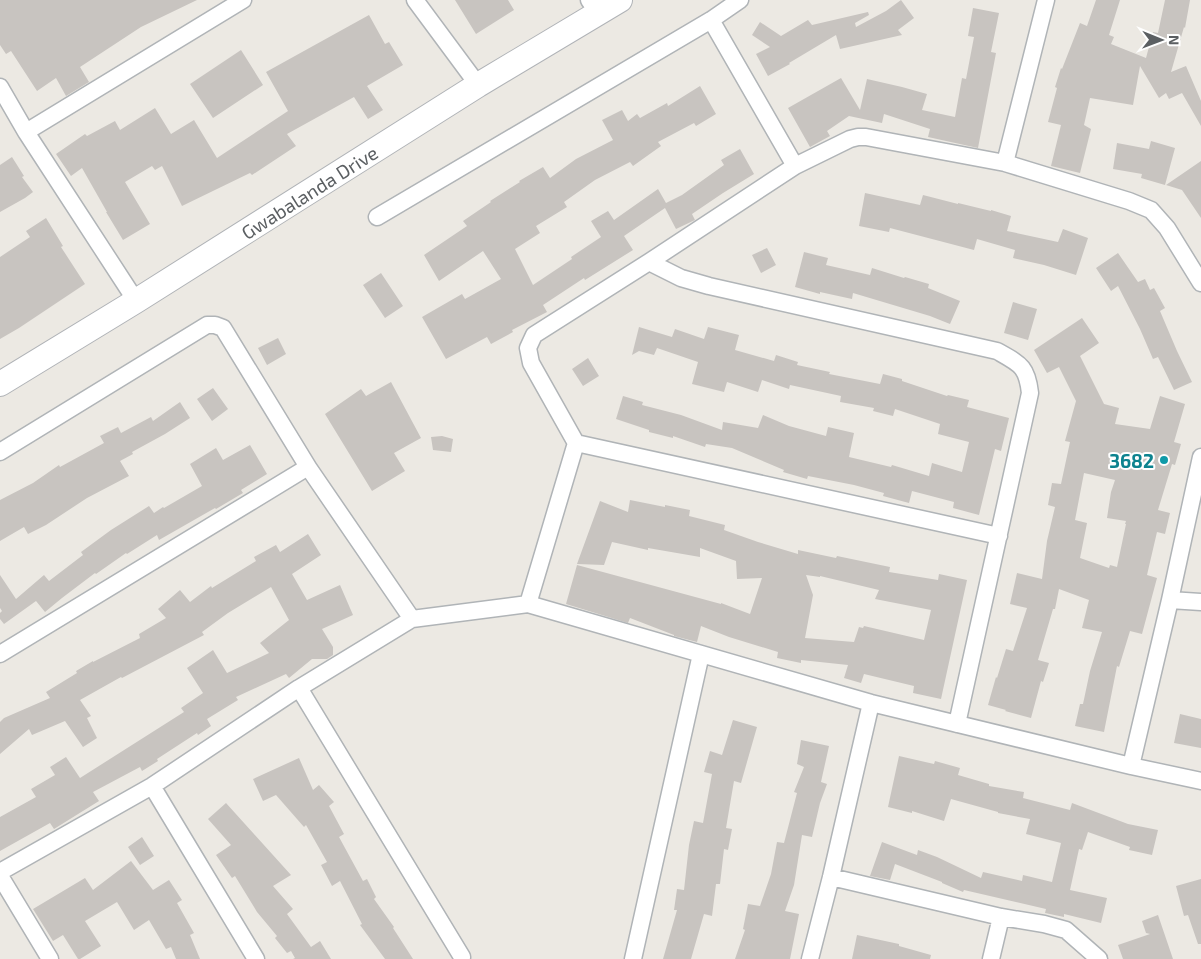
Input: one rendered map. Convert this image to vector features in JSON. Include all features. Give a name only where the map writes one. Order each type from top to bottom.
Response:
[{"type":"street","points":[[26,132],[243,0]]},
{"type":"street","points":[[415,0],[478,86]]},
{"type":"street","name":"Gwabalanda Drive","points":[[0,384],[136,301],[478,86],[594,7],[620,0]]},
{"type":"street","points":[[377,217],[711,20],[740,0]]},
{"type":"street","points":[[1005,163],[1046,0]]},
{"type":"street","points":[[711,20],[795,166]]},
{"type":"street","points":[[0,87],[26,132],[136,301]]},
{"type":"street","points":[[528,604],[576,443],[531,363],[528,348],[534,335],[795,166],[850,139],[866,137],[1005,163],[1129,201],[1151,210],[1195,261],[1201,283]]},
{"type":"street","points":[[649,262],[681,278],[709,286],[997,351],[1014,360],[1024,370],[1029,381],[1030,393],[957,724]]},
{"type":"street","points":[[0,452],[207,325],[216,325],[223,328],[308,467],[412,619]]},
{"type":"street","points":[[576,443],[999,536]]},
{"type":"street","points":[[1131,766],[1201,457]]},
{"type":"street","points":[[0,654],[308,467]]},
{"type":"street","points":[[1170,600],[1201,602]]},
{"type":"street","points":[[0,872],[152,786],[300,688],[412,619],[528,604],[871,703],[1131,766],[1201,781]]},
{"type":"street","points":[[633,959],[701,654]]},
{"type":"street","points":[[300,688],[462,957]]},
{"type":"street","points":[[810,959],[871,703]]},
{"type":"street","points":[[152,786],[256,959]]},
{"type":"street","points":[[0,876],[50,959]]},
{"type":"street","points":[[831,877],[1001,917],[1044,924],[1066,930],[1099,959]]},
{"type":"street","points":[[991,959],[1001,917]]},
{"type":"building","points":[[0,0],[197,0],[141,27],[80,67],[89,82],[66,96],[56,78],[37,91],[11,51],[6,54],[0,45]]},
{"type":"building","points":[[455,0],[508,0],[514,10],[476,34]]},
{"type":"building","points":[[901,0],[914,18],[898,30],[902,35],[840,49],[836,35],[768,76],[756,54],[770,47],[752,35],[760,22],[781,36],[808,20],[812,25],[868,12],[869,15],[855,23],[856,27],[886,11]]},
{"type":"building","points":[[1096,0],[1120,0],[1109,35],[1114,37],[1111,44],[1146,58],[1153,32],[1158,33],[1165,0],[1190,0],[1185,28],[1171,72],[1186,66],[1201,101],[1201,126],[1182,93],[1169,99],[1166,93],[1159,98],[1140,66],[1133,105],[1090,98],[1084,125],[1091,129],[1080,173],[1051,166],[1061,125],[1048,122],[1061,68],[1080,23],[1087,26]]},
{"type":"building","points":[[973,8],[999,13],[991,52],[996,53],[978,148],[928,137],[930,129],[884,114],[882,123],[849,116],[827,131],[830,136],[810,147],[788,108],[841,78],[860,110],[867,79],[927,94],[922,110],[955,117],[962,78],[966,79],[974,37],[968,36]]},
{"type":"building","points":[[369,15],[385,44],[389,42],[403,65],[367,86],[383,110],[368,119],[354,97],[287,134],[296,146],[252,175],[250,173],[182,206],[162,166],[155,170],[152,166],[125,182],[150,224],[123,240],[82,168],[71,176],[56,154],[85,134],[87,136],[115,121],[120,130],[155,108],[171,134],[194,120],[217,158],[288,111],[266,72]]},
{"type":"building","points":[[241,50],[263,85],[213,118],[190,84]]},
{"type":"building","points":[[700,86],[716,114],[696,126],[694,123],[658,142],[661,146],[633,166],[630,162],[595,180],[564,202],[567,207],[536,226],[540,233],[515,249],[533,285],[601,237],[591,221],[608,211],[614,220],[658,189],[666,203],[682,195],[724,165],[721,160],[740,149],[754,174],[692,214],[695,220],[676,229],[665,208],[624,236],[633,250],[585,280],[584,278],[543,305],[547,312],[512,330],[513,332],[491,344],[487,337],[446,359],[422,317],[462,294],[465,299],[501,279],[483,251],[439,281],[424,255],[467,226],[463,221],[519,181],[543,167],[550,178],[576,159],[613,140],[602,120],[622,110],[628,121],[637,114],[640,118],[667,103],[668,106]]},
{"type":"building","points":[[1151,141],[1175,148],[1165,185],[1141,178],[1142,174],[1113,169],[1117,143],[1149,149]]},
{"type":"building","points":[[12,157],[24,176],[22,177],[33,192],[0,212],[0,165]]},
{"type":"building","points":[[1201,161],[1201,218],[1182,190],[1166,185]]},
{"type":"building","points":[[865,193],[920,205],[923,195],[991,210],[1011,216],[1007,231],[1058,242],[1063,229],[1088,238],[1076,275],[1013,258],[1015,250],[977,239],[974,250],[890,228],[889,232],[859,226]]},
{"type":"building","points":[[46,218],[63,246],[61,247],[85,284],[0,339],[0,257],[30,237],[26,231]]},
{"type":"building","points":[[767,248],[776,265],[761,273],[752,255]]},
{"type":"building","points":[[804,252],[828,258],[826,265],[870,275],[872,268],[929,284],[928,288],[960,301],[950,324],[930,316],[853,293],[852,299],[820,292],[820,294],[795,287]]},
{"type":"building","points":[[1118,253],[1138,282],[1145,279],[1150,290],[1154,288],[1165,308],[1160,311],[1192,382],[1174,390],[1158,357],[1153,359],[1118,286],[1111,291],[1096,268]]},
{"type":"building","points":[[381,273],[403,306],[385,318],[363,285]]},
{"type":"building","points":[[1013,302],[1037,309],[1028,340],[1004,333]]},
{"type":"building","points":[[1082,318],[1099,343],[1080,356],[1104,404],[1119,408],[1115,424],[1150,429],[1160,396],[1185,404],[1174,442],[1181,444],[1175,465],[1172,464],[1158,510],[1170,513],[1165,534],[1157,532],[1147,575],[1157,578],[1142,634],[1130,631],[1119,667],[1117,666],[1104,732],[1075,726],[1080,704],[1083,704],[1090,671],[1102,632],[1082,628],[1089,600],[1059,589],[1055,609],[1053,609],[1038,660],[1049,663],[1043,682],[1041,681],[1031,718],[988,705],[1006,649],[1013,651],[1027,608],[1010,604],[1017,573],[1042,579],[1047,541],[1055,507],[1048,505],[1052,483],[1061,484],[1070,442],[1065,441],[1076,401],[1059,367],[1047,373],[1034,350]],"holes":[[[1084,473],[1115,480],[1107,518],[1126,521],[1126,524],[1117,567],[1110,565],[1109,568],[1080,558],[1087,523],[1075,520]]]},
{"type":"building","points":[[639,327],[672,337],[675,329],[704,339],[708,327],[739,335],[735,350],[774,361],[776,355],[798,362],[797,365],[830,372],[829,374],[880,384],[883,374],[947,396],[969,400],[967,407],[1009,418],[1001,451],[995,449],[979,515],[953,508],[954,502],[912,491],[909,503],[883,496],[884,493],[854,485],[808,476],[807,479],[783,472],[784,470],[732,448],[706,444],[705,447],[673,436],[673,438],[649,432],[649,430],[616,419],[623,396],[643,402],[642,405],[681,415],[722,430],[723,422],[758,428],[763,415],[789,426],[826,436],[828,427],[854,433],[849,457],[891,467],[892,465],[929,476],[932,463],[962,472],[969,442],[938,434],[940,424],[895,409],[893,416],[873,411],[874,408],[840,402],[841,396],[790,385],[789,389],[762,380],[758,392],[727,382],[724,392],[692,384],[698,362],[657,348],[654,355],[639,351],[632,355]]},
{"type":"building","points":[[278,338],[286,354],[267,365],[258,348]]},
{"type":"building","points":[[588,358],[599,376],[583,386],[572,369]]},
{"type":"building","points":[[391,382],[421,438],[394,453],[405,471],[372,491],[325,414],[361,389],[366,396]]},
{"type":"building","points":[[213,388],[228,409],[212,421],[197,399]]},
{"type":"building","points":[[180,402],[190,418],[120,461],[129,476],[87,498],[46,525],[28,534],[24,527],[0,541],[0,500],[33,483],[59,465],[60,467],[104,443],[100,436],[118,427],[121,433],[151,417],[153,421]]},
{"type":"building","points":[[442,436],[453,439],[451,452],[433,450],[431,437]]},
{"type":"building","points":[[250,445],[267,474],[241,490],[243,493],[159,540],[157,535],[126,553],[95,573],[45,612],[36,601],[4,624],[0,619],[2,611],[0,608],[0,575],[16,599],[44,575],[49,581],[83,555],[81,552],[149,506],[154,513],[202,486],[190,464],[216,448],[223,460]]},
{"type":"building","points":[[630,500],[690,510],[689,516],[725,525],[724,530],[798,554],[798,550],[836,558],[837,556],[890,567],[889,572],[938,580],[939,574],[967,580],[941,699],[913,693],[914,686],[864,674],[861,683],[844,678],[848,665],[801,660],[801,663],[777,658],[778,652],[701,626],[697,642],[674,636],[630,618],[628,623],[566,604],[577,565],[721,603],[750,614],[762,578],[737,579],[736,561],[700,548],[700,557],[648,548],[648,550],[612,542],[604,565],[577,564],[600,501],[628,512]],"holes":[[[806,575],[879,590],[875,599],[931,610],[924,640],[864,626],[863,628],[859,627],[854,642],[805,638],[813,595]]]},
{"type":"building","points":[[308,534],[321,555],[292,574],[307,600],[340,585],[353,615],[322,629],[333,647],[333,655],[327,659],[312,659],[289,678],[286,674],[236,697],[238,700],[207,719],[211,726],[198,735],[197,733],[142,771],[140,767],[93,792],[99,801],[54,829],[50,823],[0,851],[0,817],[36,797],[31,789],[55,775],[50,767],[66,757],[80,778],[184,712],[181,708],[203,693],[187,668],[213,650],[227,673],[269,653],[260,643],[289,620],[271,587],[228,613],[202,632],[204,635],[80,700],[91,716],[87,718],[97,738],[83,747],[65,721],[32,735],[29,729],[0,754],[0,722],[4,718],[50,698],[46,692],[77,673],[76,671],[140,638],[139,634],[166,618],[158,609],[180,590],[190,602],[211,586],[212,588],[256,561],[254,557],[276,545],[280,552]]},
{"type":"building","points":[[1180,714],[1201,719],[1201,748],[1174,743]]},
{"type":"building","points":[[733,720],[757,727],[741,783],[734,781],[726,828],[732,829],[728,850],[724,849],[720,884],[716,884],[712,916],[704,914],[691,959],[663,959],[677,910],[674,910],[677,889],[684,890],[689,845],[694,821],[703,823],[712,774],[704,772],[710,751],[722,755]]},
{"type":"building","points":[[801,740],[829,746],[821,782],[827,784],[820,803],[812,837],[802,835],[794,885],[785,911],[799,914],[790,959],[735,959],[745,930],[743,929],[748,904],[760,906],[771,874],[777,842],[784,843],[797,793],[794,792],[804,767],[797,764]]},
{"type":"building","points":[[899,756],[934,764],[935,761],[960,768],[958,775],[989,784],[989,786],[1024,792],[1023,798],[1070,810],[1072,803],[1128,824],[1158,830],[1152,855],[1129,850],[1130,847],[1088,832],[1082,850],[1079,849],[1070,890],[1107,898],[1101,923],[1064,914],[1064,917],[1045,913],[1046,909],[964,890],[963,892],[895,864],[890,880],[870,876],[882,842],[917,855],[918,850],[981,878],[983,872],[1022,881],[1023,875],[1052,882],[1061,843],[1026,834],[1030,819],[998,813],[951,799],[944,821],[912,811],[912,813],[888,807]]},
{"type":"building","points":[[299,758],[313,790],[319,785],[334,802],[329,806],[344,834],[339,837],[363,881],[367,879],[376,897],[374,899],[394,927],[413,959],[385,959],[360,925],[362,924],[340,881],[332,886],[321,865],[327,862],[306,825],[304,827],[276,795],[263,801],[253,779]]},
{"type":"building","points":[[226,803],[291,875],[273,886],[293,909],[287,914],[311,947],[320,941],[331,959],[293,959],[295,958],[291,951],[287,953],[275,938],[277,936],[257,912],[235,876],[232,878],[216,855],[231,845],[208,819]]},
{"type":"building","points":[[142,837],[154,856],[140,865],[128,847]]},
{"type":"building","points":[[131,861],[153,890],[169,880],[182,900],[177,903],[194,933],[190,935],[200,959],[176,959],[171,947],[166,949],[149,920],[134,930],[117,902],[85,921],[101,946],[80,959],[78,959],[63,935],[53,941],[33,909],[85,878],[93,890]]},
{"type":"building","points":[[1201,879],[1201,944],[1198,944],[1188,915],[1184,916],[1176,886]]},
{"type":"building","points":[[1158,915],[1173,959],[1123,959],[1118,945],[1150,934],[1146,933],[1142,921]]},
{"type":"building","points":[[857,935],[899,944],[899,946],[931,955],[930,959],[852,959]]},
{"type":"place","name":"3682","points":[[1164,460]]}]
